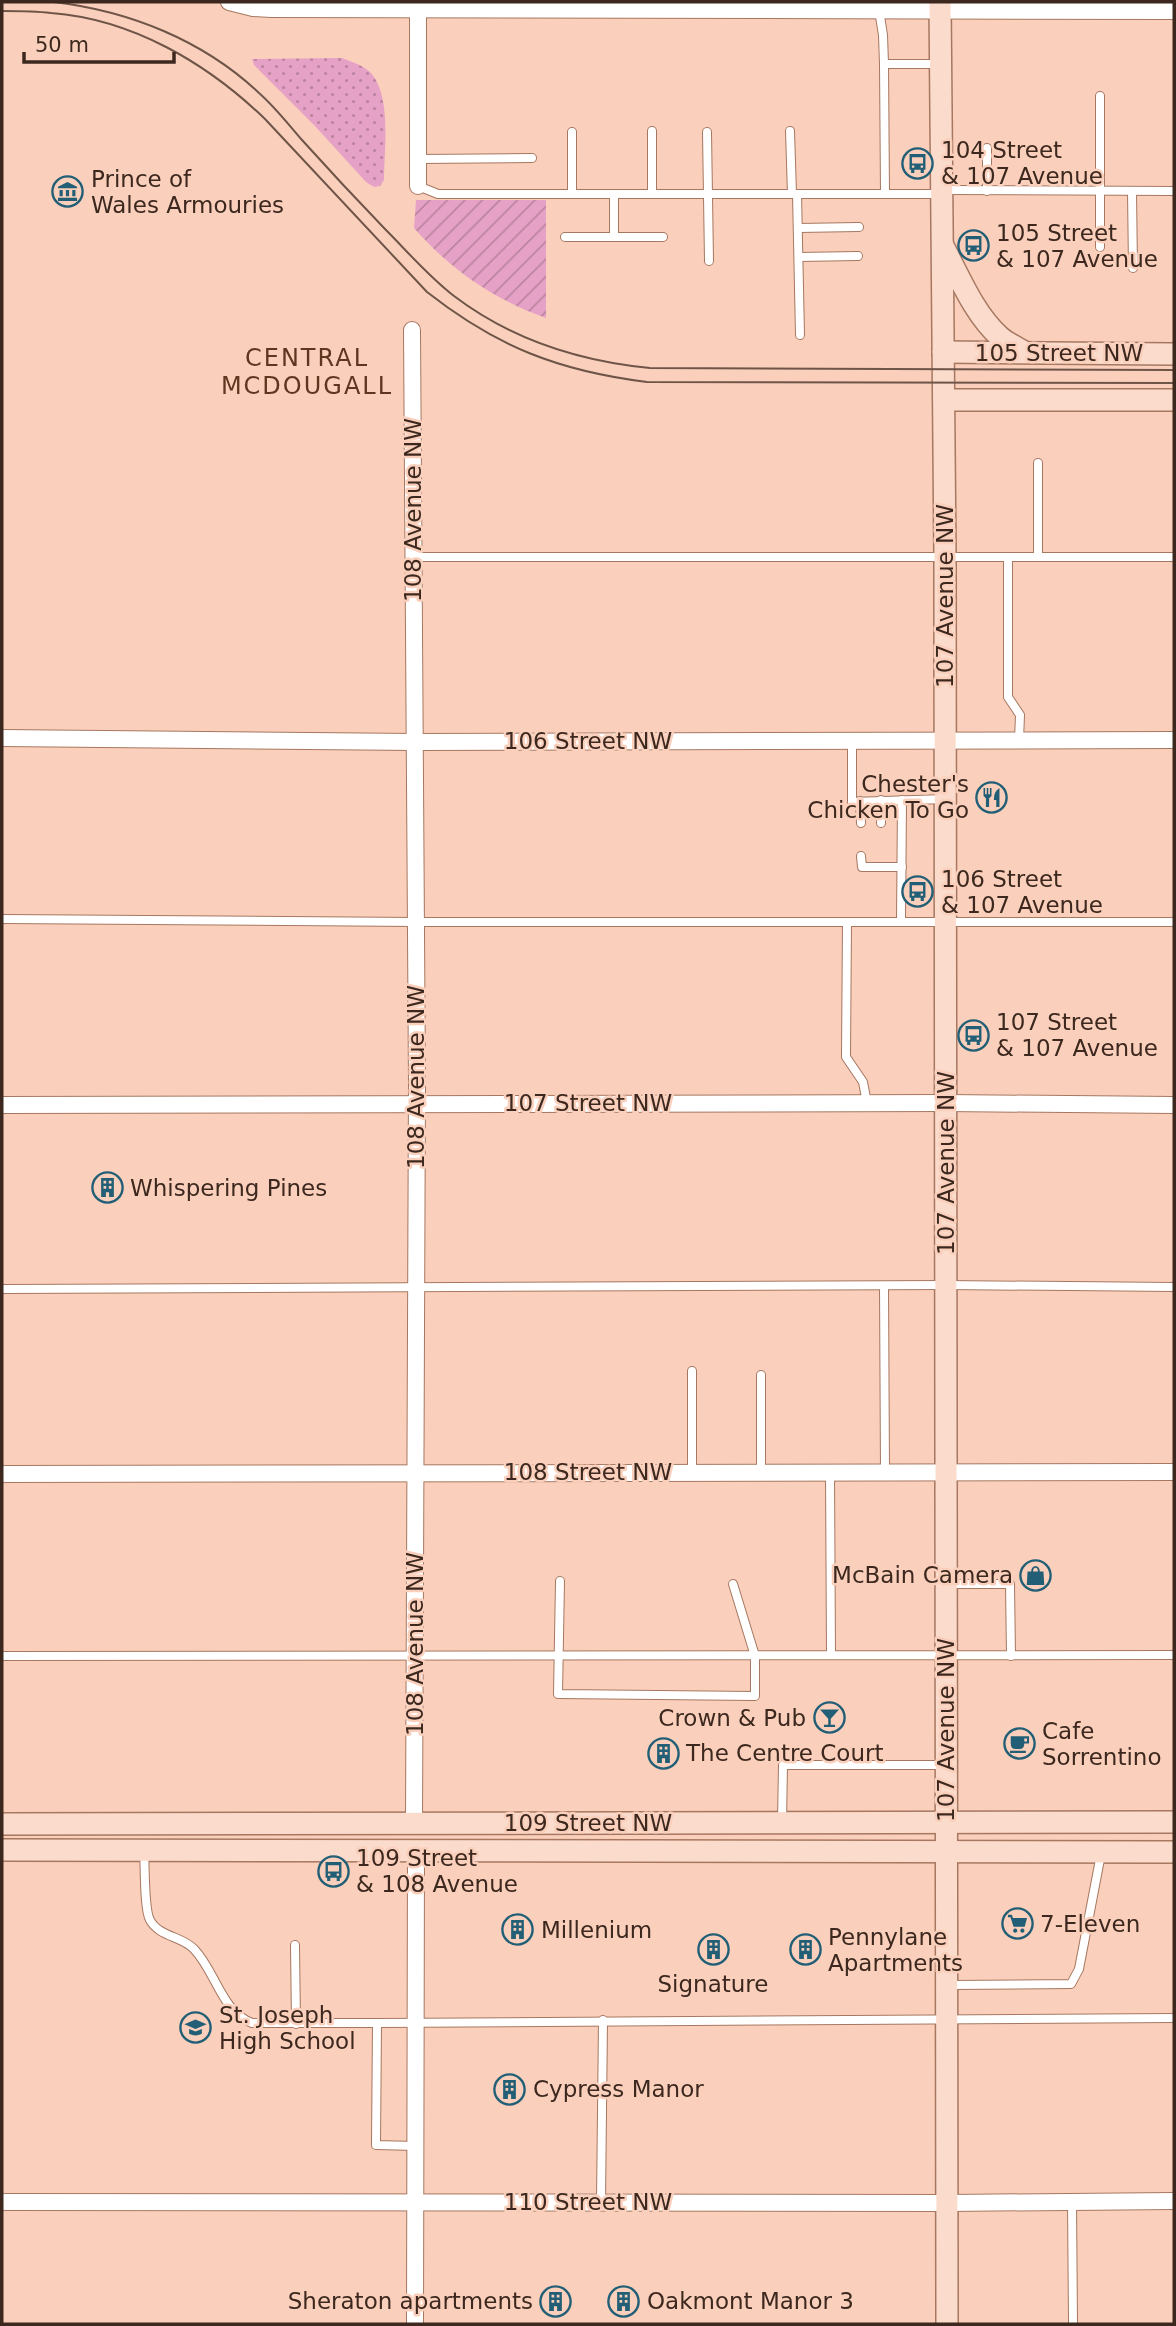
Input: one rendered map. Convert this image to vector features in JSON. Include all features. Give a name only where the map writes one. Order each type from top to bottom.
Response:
[{"type":"main road","name":"107 Avenue NW","points":[[940,6],[945,558],[947,2324]]},
{"type":"main road","points":[[941,243],[970,298],[985,319],[1000,337],[1026,353]]},
{"type":"main road","name":"105 Street NW","points":[[943,352],[1174,354]]},
{"type":"main road","name":"105 Street NW","points":[[944,400],[1174,400]]},
{"type":"main road","name":"109 Street NW","points":[[2,1824],[1174,1822]]},
{"type":"main road","name":"109 Street NW","points":[[2,1850],[1174,1852]]},
{"type":"street","points":[[229,2],[271,9],[418,6],[878,10],[940,6],[1174,11]]},
{"type":"street","points":[[418,6],[418,186]]},
{"type":"street","name":"108 Avenue NW","points":[[412,330],[416,922],[414,1823]]},
{"type":"street","name":"106 Street NW","points":[[2,738],[415,742],[1174,740]]},
{"type":"street","name":"107 Street NW","points":[[2,1105],[1174,1105]]},
{"type":"street","name":"108 Street NW","points":[[2,1474],[1174,1472]]},
{"type":"street","points":[[415,2324],[416,1850]]},
{"type":"street","name":"110 Street NW","points":[[2,2202],[1174,2201]]},
{"type":"lane","points":[[878,10],[883,35],[885,194]]},
{"type":"lane","points":[[884,64],[940,64]]},
{"type":"lane","points":[[1100,96],[1100,247]]},
{"type":"lane","points":[[652,131],[652,194]]},
{"type":"lane","points":[[790,131],[798,228],[800,335]]},
{"type":"lane","points":[[572,132],[572,194]]},
{"type":"lane","points":[[707,132],[709,261]]},
{"type":"lane","points":[[987,148],[987,191]]},
{"type":"lane","points":[[419,159],[532,158]]},
{"type":"lane","points":[[418,186],[438,194],[1174,191]]},
{"type":"lane","points":[[1132,191],[1133,268]]},
{"type":"lane","points":[[614,194],[614,237]]},
{"type":"lane","points":[[798,228],[859,227]]},
{"type":"lane","points":[[565,237],[663,237]]},
{"type":"lane","points":[[799,257],[858,256]]},
{"type":"lane","points":[[1038,463],[1038,557]]},
{"type":"lane","points":[[414,557],[1174,557]]},
{"type":"lane","points":[[1008,558],[1008,696],[1020,715],[1019,740]]},
{"type":"lane","points":[[852,741],[852,802],[945,799]]},
{"type":"lane","points":[[881,800],[881,823]]},
{"type":"lane","points":[[901,922],[902,800]]},
{"type":"lane","points":[[860,801],[860,823]]},
{"type":"lane","points":[[861,856],[862,867],[902,867]]},
{"type":"lane","points":[[882,857],[882,867]]},
{"type":"lane","points":[[2,919],[1174,922]]},
{"type":"lane","points":[[846,922],[846,1057],[863,1082],[867,1103]]},
{"type":"lane","points":[[884,1286],[885,1472]]},
{"type":"lane","points":[[2,1289],[1174,1287]]},
{"type":"lane","points":[[692,1371],[692,1472]]},
{"type":"lane","points":[[761,1375],[761,1472]]},
{"type":"lane","points":[[830,1472],[831,1655]]},
{"type":"lane","points":[[560,1581],[558,1694],[755,1696],[755,1656],[733,1584]]},
{"type":"lane","points":[[946,1584],[1010,1584],[1011,1656]]},
{"type":"lane","points":[[2,1656],[1174,1655]]},
{"type":"lane","points":[[782,1823],[783,1765],[947,1765]]},
{"type":"lane","points":[[144,1850],[148,1918],[157,1929],[192,1946],[209,1966],[224,1998],[239,2018],[252,2023],[1174,2018]]},
{"type":"lane","points":[[947,1984],[1071,1984],[1079,1969],[1101,1852]]},
{"type":"lane","points":[[295,1945],[296,2024]]},
{"type":"lane","points":[[601,2202],[603,2020]]},
{"type":"lane","points":[[377,2024],[376,2145],[416,2146]]},
{"type":"lane","points":[[1072,2201],[1073,2324]]},
{"type":"shaded area","points":[[342,58],[371,73],[382,96],[385,139],[384,180],[380,186],[374,187],[366,182],[254,65],[252,59]]},
{"type":"shaded area","points":[[416,200],[546,200],[546,318],[508,302],[474,282],[443,257],[414,228]]},
{"type":"tram line","points":[[54,2],[110,13],[164,31],[189,43],[237,74],[270,104],[418,264],[454,296],[499,325],[547,346],[597,360],[650,368],[1174,370]]},
{"type":"tram line","points":[[2,11],[51,13],[110,24],[139,34],[193,62],[265,119],[427,292],[504,342],[557,363],[647,382],[1174,383]]},
{"type":"place","name":"104 Street & 107 Avenue","points":[[918,163]]},
{"type":"place","name":"Prince of Wales Armouries","points":[[68,192]]},
{"type":"place","name":"105 Street & 107 Avenue","points":[[973,246]]},
{"type":"place","name":"Chester's Chicken To Go","points":[[992,797]]},
{"type":"place","name":"106 Street & 107 Avenue","points":[[918,892]]},
{"type":"place","name":"107 Street & 107 Avenue","points":[[973,1035]]},
{"type":"place","name":"Whispering Pines","points":[[107,1188]]},
{"type":"place","name":"McBain Camera","points":[[1036,1575]]},
{"type":"place","name":"Crown & Pub","points":[[829,1718]]},
{"type":"place","name":"Cafe Sorrentino","points":[[1019,1744]]},
{"type":"place","name":"The Centre Court","points":[[663,1753]]},
{"type":"place","name":"109 Street & 108 Avenue","points":[[333,1871]]},
{"type":"place","name":"7-Eleven","points":[[1017,1924]]},
{"type":"place","name":"Millenium","points":[[518,1930]]},
{"type":"place","name":"Signature","points":[[713,1950]]},
{"type":"place","name":"Pennylane Apartments","points":[[805,1950]]},
{"type":"place","name":"St. Joseph High School","points":[[196,2028]]},
{"type":"place","name":"Cypress Manor","points":[[510,2089]]},
{"type":"place","name":"Sheraton apartments","points":[[556,2301]]},
{"type":"place","name":"Oakmont Manor 3","points":[[624,2301]]},
{"type":"district","name":"CENTRAL MCDOUGALL","points":[[307,372]]}]
